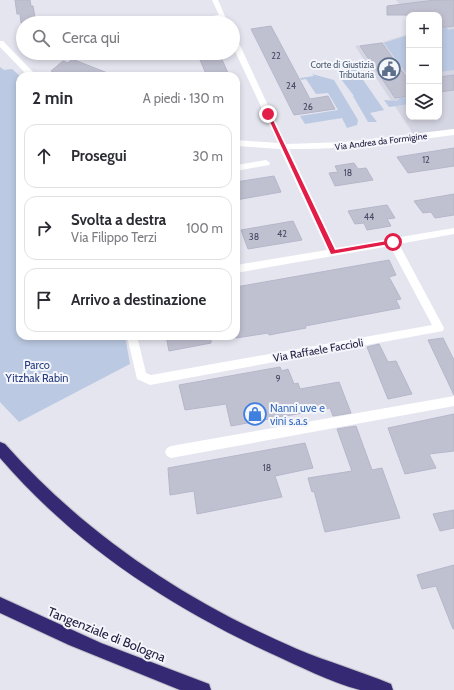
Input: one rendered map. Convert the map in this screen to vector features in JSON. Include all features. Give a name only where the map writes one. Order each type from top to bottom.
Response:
[{"type":"highway","points":[[0,448],[44,495],[80,527],[135,568],[175,595],[262,642],[353,680],[385,690]]},
{"type":"highway","name":"Tangenziale di Bologna","points":[[0,605],[30,620],[110,654],[203,690]]},
{"type":"street","points":[[215,0],[222,16]]},
{"type":"street","points":[[0,43],[28,72]]},
{"type":"street","points":[[240,54],[333,252]]},
{"type":"street","name":"Via Andrea da Formigine","points":[[240,143],[330,147],[374,144],[454,132]]},
{"type":"street","points":[[240,167],[266,163]]},
{"type":"street","points":[[240,268],[454,231]]},
{"type":"street","name":"Via Raffaele Faccioli","points":[[133,340],[141,376],[150,380],[439,328],[393,242]]},
{"type":"street","points":[[171,452],[454,401]]},
{"type":"shaded area","points":[[396,0],[454,0],[454,129],[414,135],[355,46],[383,42],[406,35],[406,120],[442,120],[442,12],[406,12]]},
{"type":"green space","points":[[442,29],[454,29],[454,70],[442,72]]},
{"type":"green space","points":[[406,36],[406,73],[384,43]]},
{"type":"green space","points":[[352,64],[384,110],[370,113],[377,122],[368,122],[354,96],[341,79],[347,75]]},
{"type":"green space","name":"Parco Yitzhak Rabin","points":[[0,67],[4,70],[12,69],[16,72],[16,340],[126,340],[130,364],[19,422],[0,402]]},
{"type":"green space","points":[[312,74],[334,80],[358,120],[357,125],[347,128],[342,118],[305,124],[300,116],[338,110],[328,93],[316,94],[306,79],[301,80],[300,78],[314,76]]},
{"type":"green space","points":[[406,97],[406,104],[389,107],[384,100],[397,101],[400,98]]},
{"type":"building","points":[[15,0],[30,0],[35,16],[20,16],[20,14],[17,14]]},
{"type":"building","points":[[435,0],[454,0],[454,26],[442,28],[442,12],[406,12],[406,15],[387,15],[387,6]]},
{"type":"building","points":[[271,26],[310,99],[328,96],[335,109],[294,115],[251,29]]},
{"type":"building","points":[[382,43],[406,77],[406,96],[395,98],[360,46]]},
{"type":"building","points":[[71,60],[75,60],[105,72],[51,71],[63,61],[68,63]]},
{"type":"building","points":[[200,60],[222,60],[228,72],[205,72]]},
{"type":"building","points":[[454,75],[454,90],[442,92],[442,77]]},
{"type":"building","points":[[454,148],[454,166],[408,173],[397,157]]},
{"type":"building","points":[[354,163],[358,169],[366,168],[373,180],[335,186],[329,173],[338,172],[335,166]]},
{"type":"building","points":[[274,176],[281,192],[240,199],[240,181]]},
{"type":"building","points":[[454,194],[454,215],[435,218],[431,212],[423,213],[414,201]]},
{"type":"building","points":[[387,205],[395,218],[387,219],[391,226],[367,230],[364,223],[355,224],[348,211]]},
{"type":"building","points":[[293,221],[302,240],[248,249],[241,230]]},
{"type":"building","points":[[389,260],[396,275],[389,277],[401,299],[396,300],[400,308],[305,326],[306,328],[269,335],[268,333],[240,337],[240,286]]},
{"type":"building","points":[[443,338],[454,360],[454,395],[428,340]]},
{"type":"building","points":[[167,340],[211,340],[211,343],[169,351]]},
{"type":"building","points":[[379,344],[388,362],[396,361],[412,394],[388,399],[367,347]]},
{"type":"building","points":[[280,367],[282,371],[288,369],[294,384],[298,383],[300,389],[339,382],[351,413],[333,416],[330,408],[231,426],[226,404],[185,410],[179,385]]},
{"type":"building","points":[[454,414],[454,451],[429,454],[436,468],[405,474],[388,428]]},
{"type":"building","points":[[356,426],[372,470],[382,468],[400,518],[325,532],[314,491],[312,492],[308,478],[352,471],[337,429]]},
{"type":"building","points":[[305,443],[313,468],[275,476],[282,497],[197,514],[194,491],[170,495],[168,468]]},
{"type":"building","points":[[454,510],[454,528],[440,531],[433,514]]},
{"type":"building","points":[[454,565],[453,629],[436,586],[422,589],[417,575]]},
{"type":"place","name":"Corte di Giustizia Tributaria","points":[[389,69]]},
{"type":"place","name":"Nanni uve e vini s.a.s","points":[[255,414]]},
{"type":"route","points":[[268,114],[333,252],[393,242]]}]
